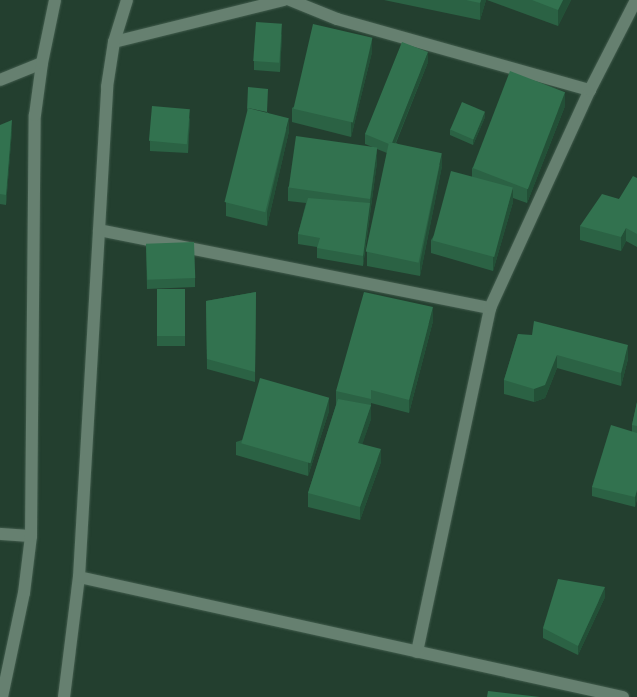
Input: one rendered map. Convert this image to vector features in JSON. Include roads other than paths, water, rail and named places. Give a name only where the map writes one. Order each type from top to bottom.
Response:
[{"type":"street","points":[[2,697],[24,593],[31,536],[35,115],[42,63],[55,0]]},
{"type":"street","points":[[64,697],[79,577],[107,87],[114,42],[127,0]]},
{"type":"street","points":[[114,42],[284,0]]},
{"type":"street","points":[[290,0],[337,19],[590,90]]},
{"type":"street","points":[[417,652],[490,308],[590,90],[636,0]]},
{"type":"street","points":[[0,80],[42,63]]},
{"type":"street","points":[[99,230],[490,308]]},
{"type":"street","points":[[0,534],[31,536]]},
{"type":"street","points":[[79,577],[623,697]]}]
